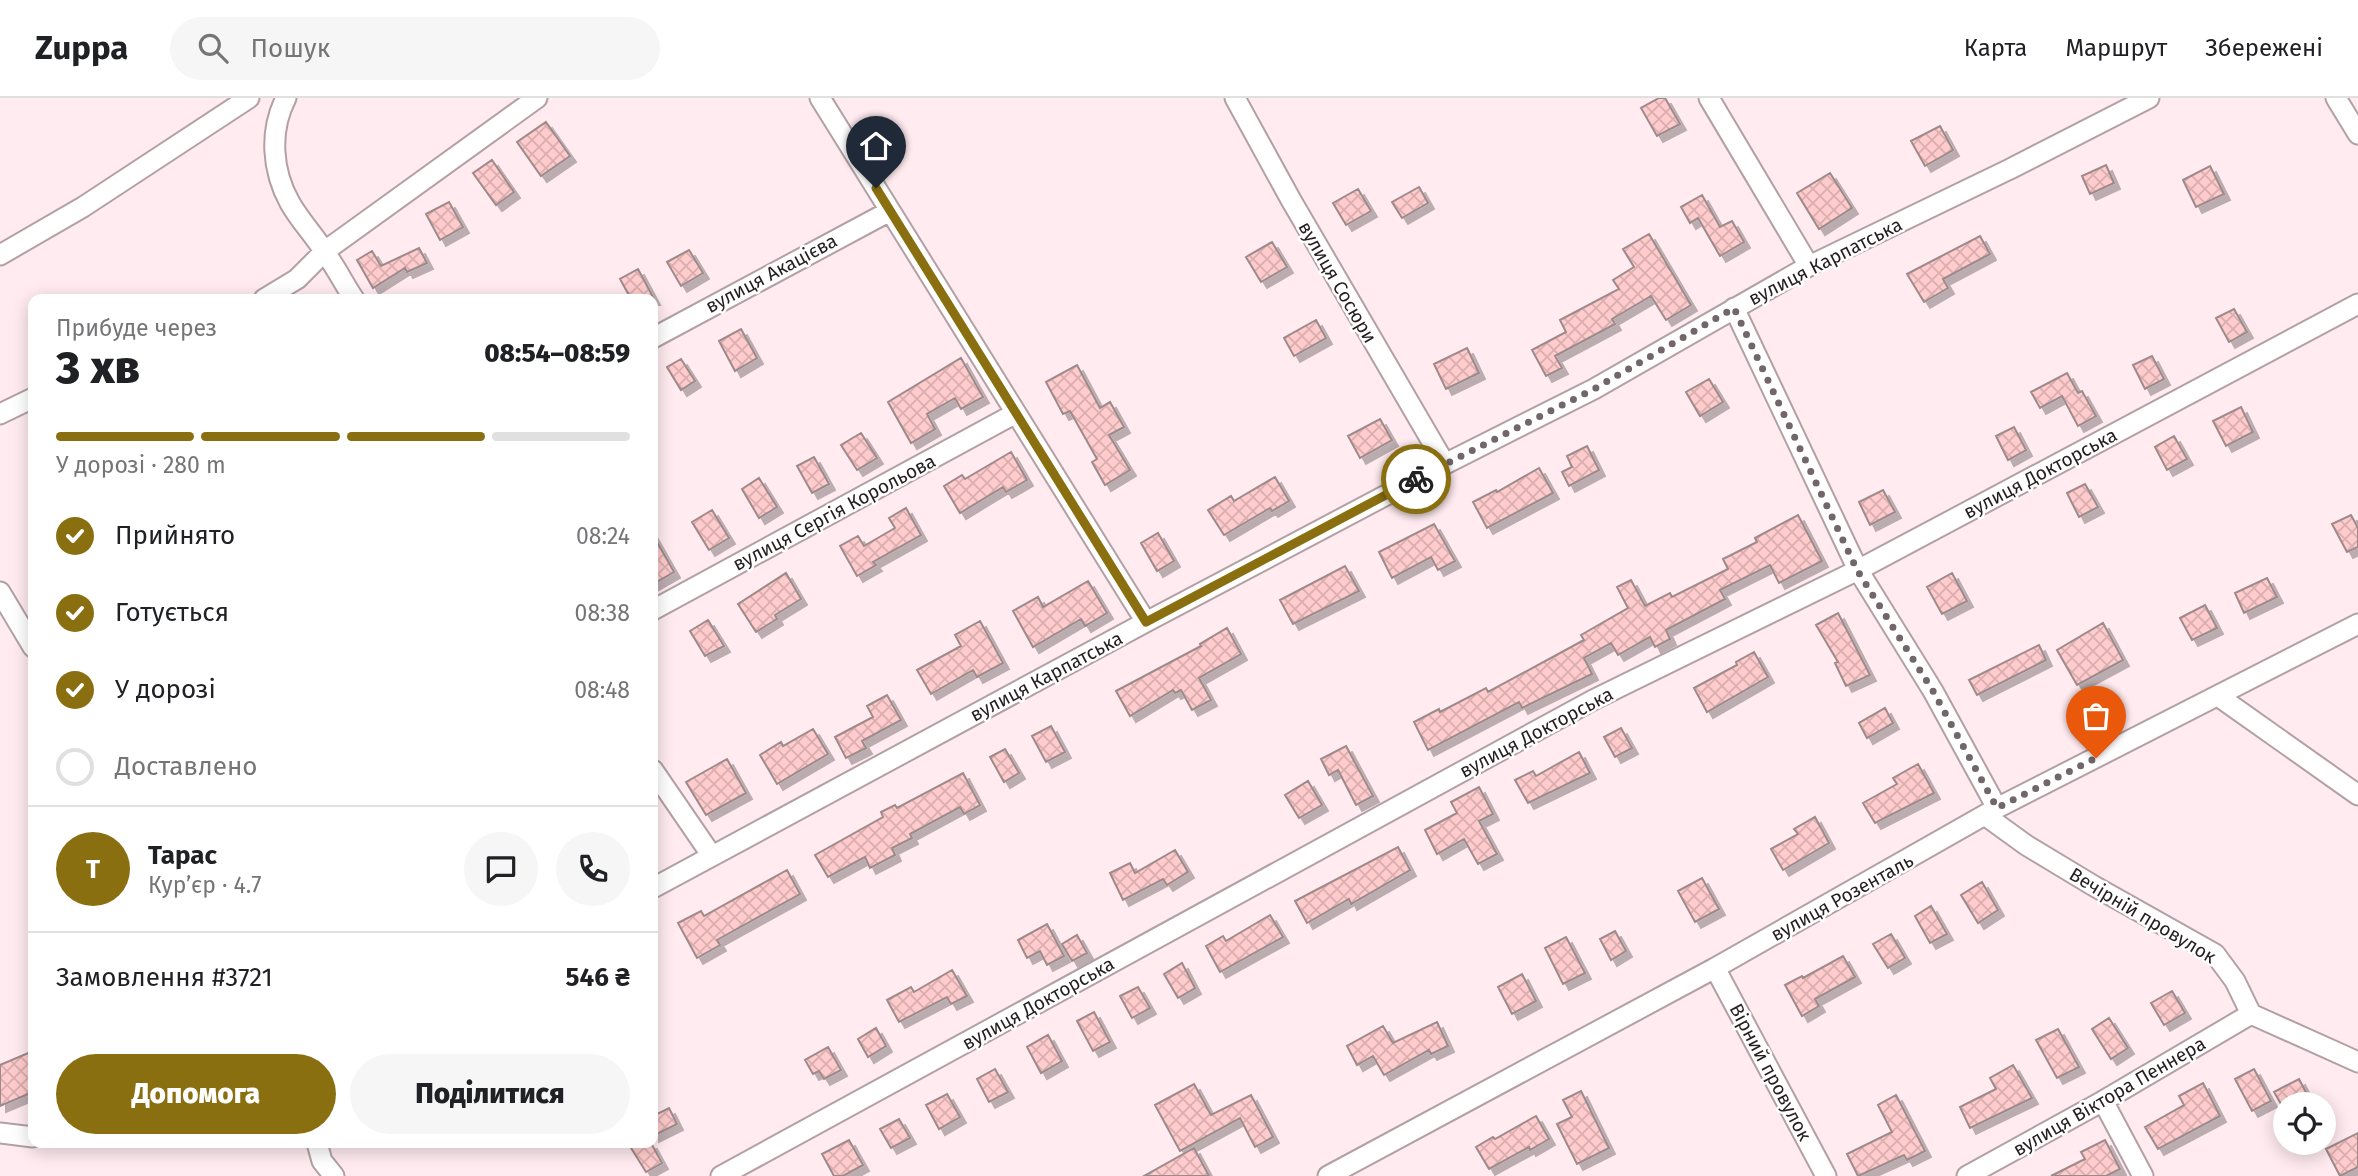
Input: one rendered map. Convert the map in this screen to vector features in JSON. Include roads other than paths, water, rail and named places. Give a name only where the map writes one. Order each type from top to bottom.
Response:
[{"type":"street","points":[[0,255],[83,207],[249,98]]},
{"type":"street","points":[[286,98],[281,108],[274,141],[277,169],[290,202],[325,251],[351,294]]},
{"type":"street","points":[[272,294],[297,279],[325,251],[537,98]]},
{"type":"street","points":[[820,98],[1146,622]]},
{"type":"street","name":"вулиця Сосюри","points":[[1235,98],[1445,464]]},
{"type":"street","points":[[1709,98],[1809,266]]},
{"type":"street","name":"вулиця Карпатська","points":[[658,885],[1146,622],[1445,464],[1594,389],[1809,266],[2149,98]]},
{"type":"street","points":[[2336,98],[2358,134]]},
{"type":"street","name":"вулиця Акацієва","points":[[658,335],[890,211]]},
{"type":"street","name":"вулиця Докторська","points":[[721,1176],[1593,700],[1857,570],[2358,304]]},
{"type":"street","points":[[1734,308],[1857,570],[1933,691],[1992,812]]},
{"type":"street","points":[[0,414],[28,400]]},
{"type":"street","name":"вулиця Сергія Корольова","points":[[658,607],[1016,413]]},
{"type":"street","points":[[0,592],[28,639]]},
{"type":"street","name":"вулиця Розенталь","points":[[1328,1176],[1715,968],[1992,812],[2358,624]]},
{"type":"street","points":[[2218,696],[2358,795]]},
{"type":"street","points":[[658,777],[712,856]]},
{"type":"street","name":"Вечірній провулок","points":[[1992,812],[2026,845],[2216,954],[2235,981],[2251,1014]]},
{"type":"street","name":"Вірний провулок","points":[[1715,968],[1826,1176]]},
{"type":"street","points":[[2251,1014],[2358,1062]]},
{"type":"street","name":"вулиця Віктора Пеннера","points":[[1967,1176],[2103,1101],[2251,1014]]},
{"type":"street","points":[[2103,1101],[2143,1176]]},
{"type":"street","points":[[0,1133],[28,1136]]},
{"type":"street","points":[[318,1148],[322,1161],[334,1176]]}]
